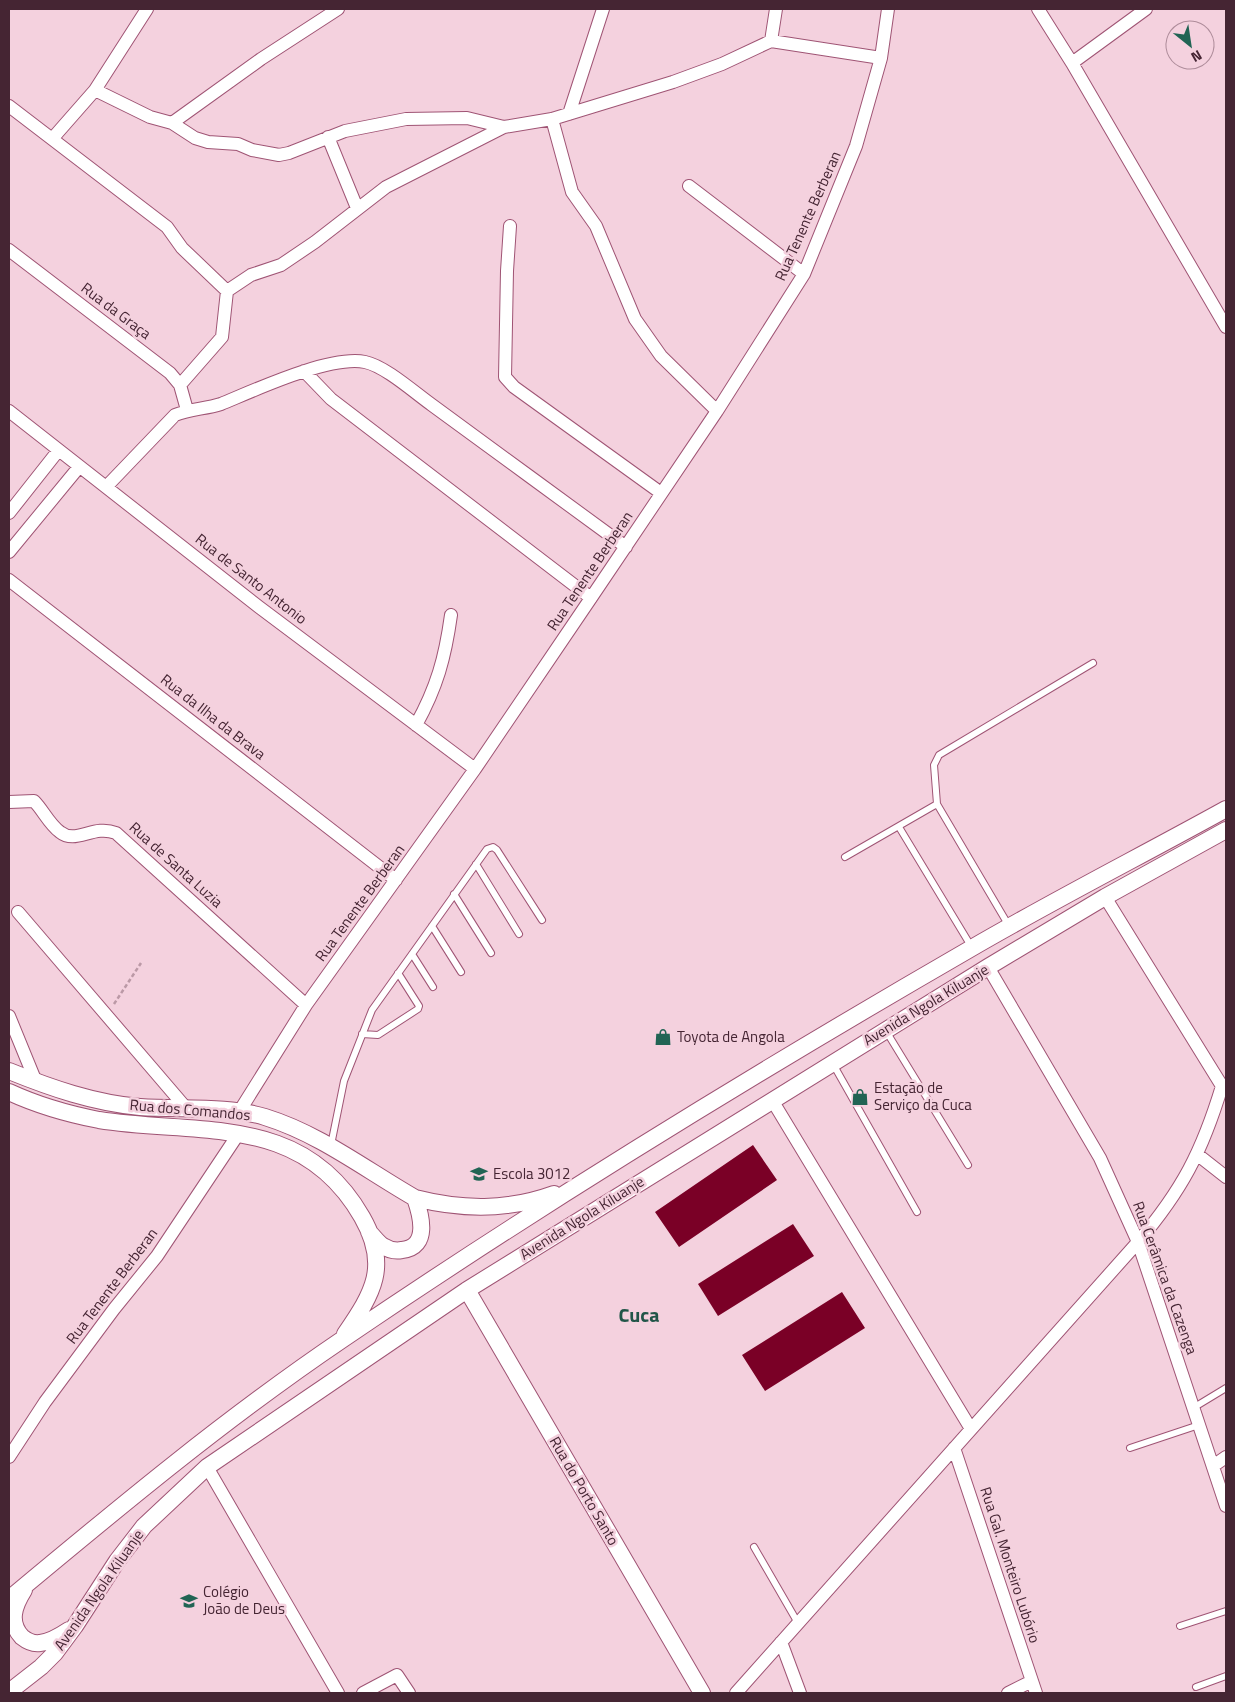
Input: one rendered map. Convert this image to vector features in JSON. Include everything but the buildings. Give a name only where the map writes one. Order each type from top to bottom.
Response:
[{"type":"main road","name":"Avenida Ngola Kiluanje","points":[[9,1599],[143,1489],[341,1340],[586,1181],[972,948],[1226,809]]},
{"type":"main road","name":"Avenida Ngola Kiluanje","points":[[9,1692],[41,1668],[76,1626],[117,1561],[144,1526],[207,1468],[467,1290],[988,967],[1105,897],[1226,830]]},
{"type":"main road","name":"Rua dos Comandos","points":[[9,1071],[53,1089],[103,1102],[139,1107],[186,1108],[264,1116],[286,1124],[331,1146],[415,1198],[455,1207],[498,1208],[535,1201],[586,1181]]},
{"type":"main road","name":"Rua dos Comandos","points":[[9,1092],[64,1112],[99,1120],[239,1133],[262,1138],[315,1162],[351,1198],[369,1232]]},
{"type":"main road","points":[[369,1232],[383,1246],[392,1250],[409,1248],[416,1244],[422,1233],[422,1222],[415,1198]]},
{"type":"main road","points":[[341,1340],[374,1287],[376,1258],[369,1232]]},
{"type":"main road","name":"Rua do Porto Santo","points":[[467,1290],[702,1693]]},
{"type":"main road","points":[[30,1582],[17,1603],[13,1618],[17,1631],[25,1639],[35,1643],[46,1642],[76,1626]]},
{"type":"street","points":[[52,139],[95,90],[147,9]]},
{"type":"street","points":[[172,123],[261,59],[338,9]]},
{"type":"street","points":[[569,114],[603,9]]},
{"type":"street","points":[[771,41],[776,9]]},
{"type":"street","name":"Rua Tenente Berberan","points":[[239,1112],[306,1005],[475,769],[626,547],[717,411],[804,274],[856,146],[880,58],[888,9]]},
{"type":"street","points":[[1038,9],[1072,63],[1226,327]]},
{"type":"street","points":[[1072,63],[1146,9]]},
{"type":"street","points":[[227,291],[251,275],[281,265],[315,242],[357,208],[400,179],[504,127],[552,119],[673,82],[771,41],[880,58]]},
{"type":"street","points":[[95,90],[150,117],[172,123],[195,138],[208,142],[238,144],[278,155],[289,153],[328,137],[372,124],[426,118],[467,118],[504,127]]},
{"type":"street","points":[[9,106],[167,227],[182,248],[227,291]]},
{"type":"street","points":[[552,119],[572,192],[596,226],[635,318],[661,356],[717,411]]},
{"type":"street","points":[[328,137],[357,208]]},
{"type":"street","points":[[689,186],[804,274]]},
{"type":"street","points":[[510,226],[506,271],[505,377],[514,387],[661,493]]},
{"type":"street","name":"Rua da Graça","points":[[9,250],[170,373],[180,385],[187,410]]},
{"type":"street","points":[[180,385],[222,337],[227,291]]},
{"type":"street","points":[[106,488],[175,415],[187,410],[209,408],[304,371],[350,361],[366,362],[381,368],[626,547]]},
{"type":"street","points":[[304,371],[331,399],[591,598]]},
{"type":"street","name":"Rua de Santo Antonio","points":[[9,411],[106,488],[475,769]]},
{"type":"street","points":[[9,513],[58,451]]},
{"type":"street","points":[[9,552],[79,466]]},
{"type":"street","name":"Rua da Ilha da Brava","points":[[9,580],[396,880]]},
{"type":"street","points":[[416,725],[438,679],[446,652],[451,615]]},
{"type":"street","name":"Rua de Santa Luzia","points":[[9,802],[34,801],[60,832],[68,836],[77,837],[97,829],[106,829],[116,833],[306,1005]]},
{"type":"street","points":[[1105,897],[1222,1086]]},
{"type":"street","points":[[18,912],[186,1108]]},
{"type":"street","name":"Rua Cerâmica da Cazenga","points":[[988,967],[1100,1158],[1138,1242],[1226,1506]]},
{"type":"street","points":[[9,1016],[36,1082]]},
{"type":"street","points":[[736,1693],[1138,1242],[1177,1192],[1198,1156],[1226,1073]]},
{"type":"street","points":[[772,1100],[971,1429]]},
{"type":"street","name":"Rua Tenente Berberan","points":[[9,1457],[108,1317],[157,1256],[239,1133]]},
{"type":"street","points":[[1198,1156],[1226,1177]]},
{"type":"street","name":"Rua Gal. Monteiro Lubório","points":[[954,1448],[1034,1687]]},
{"type":"street","points":[[1213,1466],[1226,1457]]},
{"type":"street","points":[[207,1468],[338,1693]]},
{"type":"street","points":[[781,1642],[800,1693]]},
{"type":"street","points":[[363,1693],[397,1675],[409,1693]]},
{"type":"street","points":[[1008,1693],[1034,1687]]},
{"type":"lane","points":[[1010,927],[937,804],[934,765],[939,755],[1094,663]]},
{"type":"lane","points":[[845,857],[937,804]]},
{"type":"lane","points":[[899,827],[972,948]]},
{"type":"lane","points":[[331,1146],[344,1081],[372,1010],[487,849],[493,847],[496,850],[542,920]]},
{"type":"lane","points":[[476,864],[519,934]]},
{"type":"lane","points":[[454,894],[491,953]]},
{"type":"lane","points":[[432,926],[461,972]]},
{"type":"lane","points":[[412,954],[433,987]]},
{"type":"lane","points":[[362,1034],[378,1035],[418,1009],[419,1006],[398,973]]},
{"type":"lane","points":[[885,1030],[968,1164]]},
{"type":"lane","points":[[832,1063],[918,1212]]},
{"type":"lane","points":[[1193,1408],[1226,1388]]},
{"type":"lane","points":[[1130,1448],[1198,1425]]},
{"type":"lane","points":[[754,1547],[798,1623]]},
{"type":"lane","points":[[1180,1626],[1226,1611]]},
{"type":"lane","points":[[1196,1687],[1226,1676]]},
{"type":"path","points":[[107,1015],[141,963]]},
{"type":"place","name":"Toyota de Angola","points":[[663,1037]]},
{"type":"place","name":"Estação de Serviço da Cuca","points":[[860,1097]]},
{"type":"place","name":"Escola 3012","points":[[479,1174]]},
{"type":"place","name":"Colégio João de Deus","points":[[189,1601]]},
{"type":"district","name":"Cuca","points":[[639,1315]]}]
